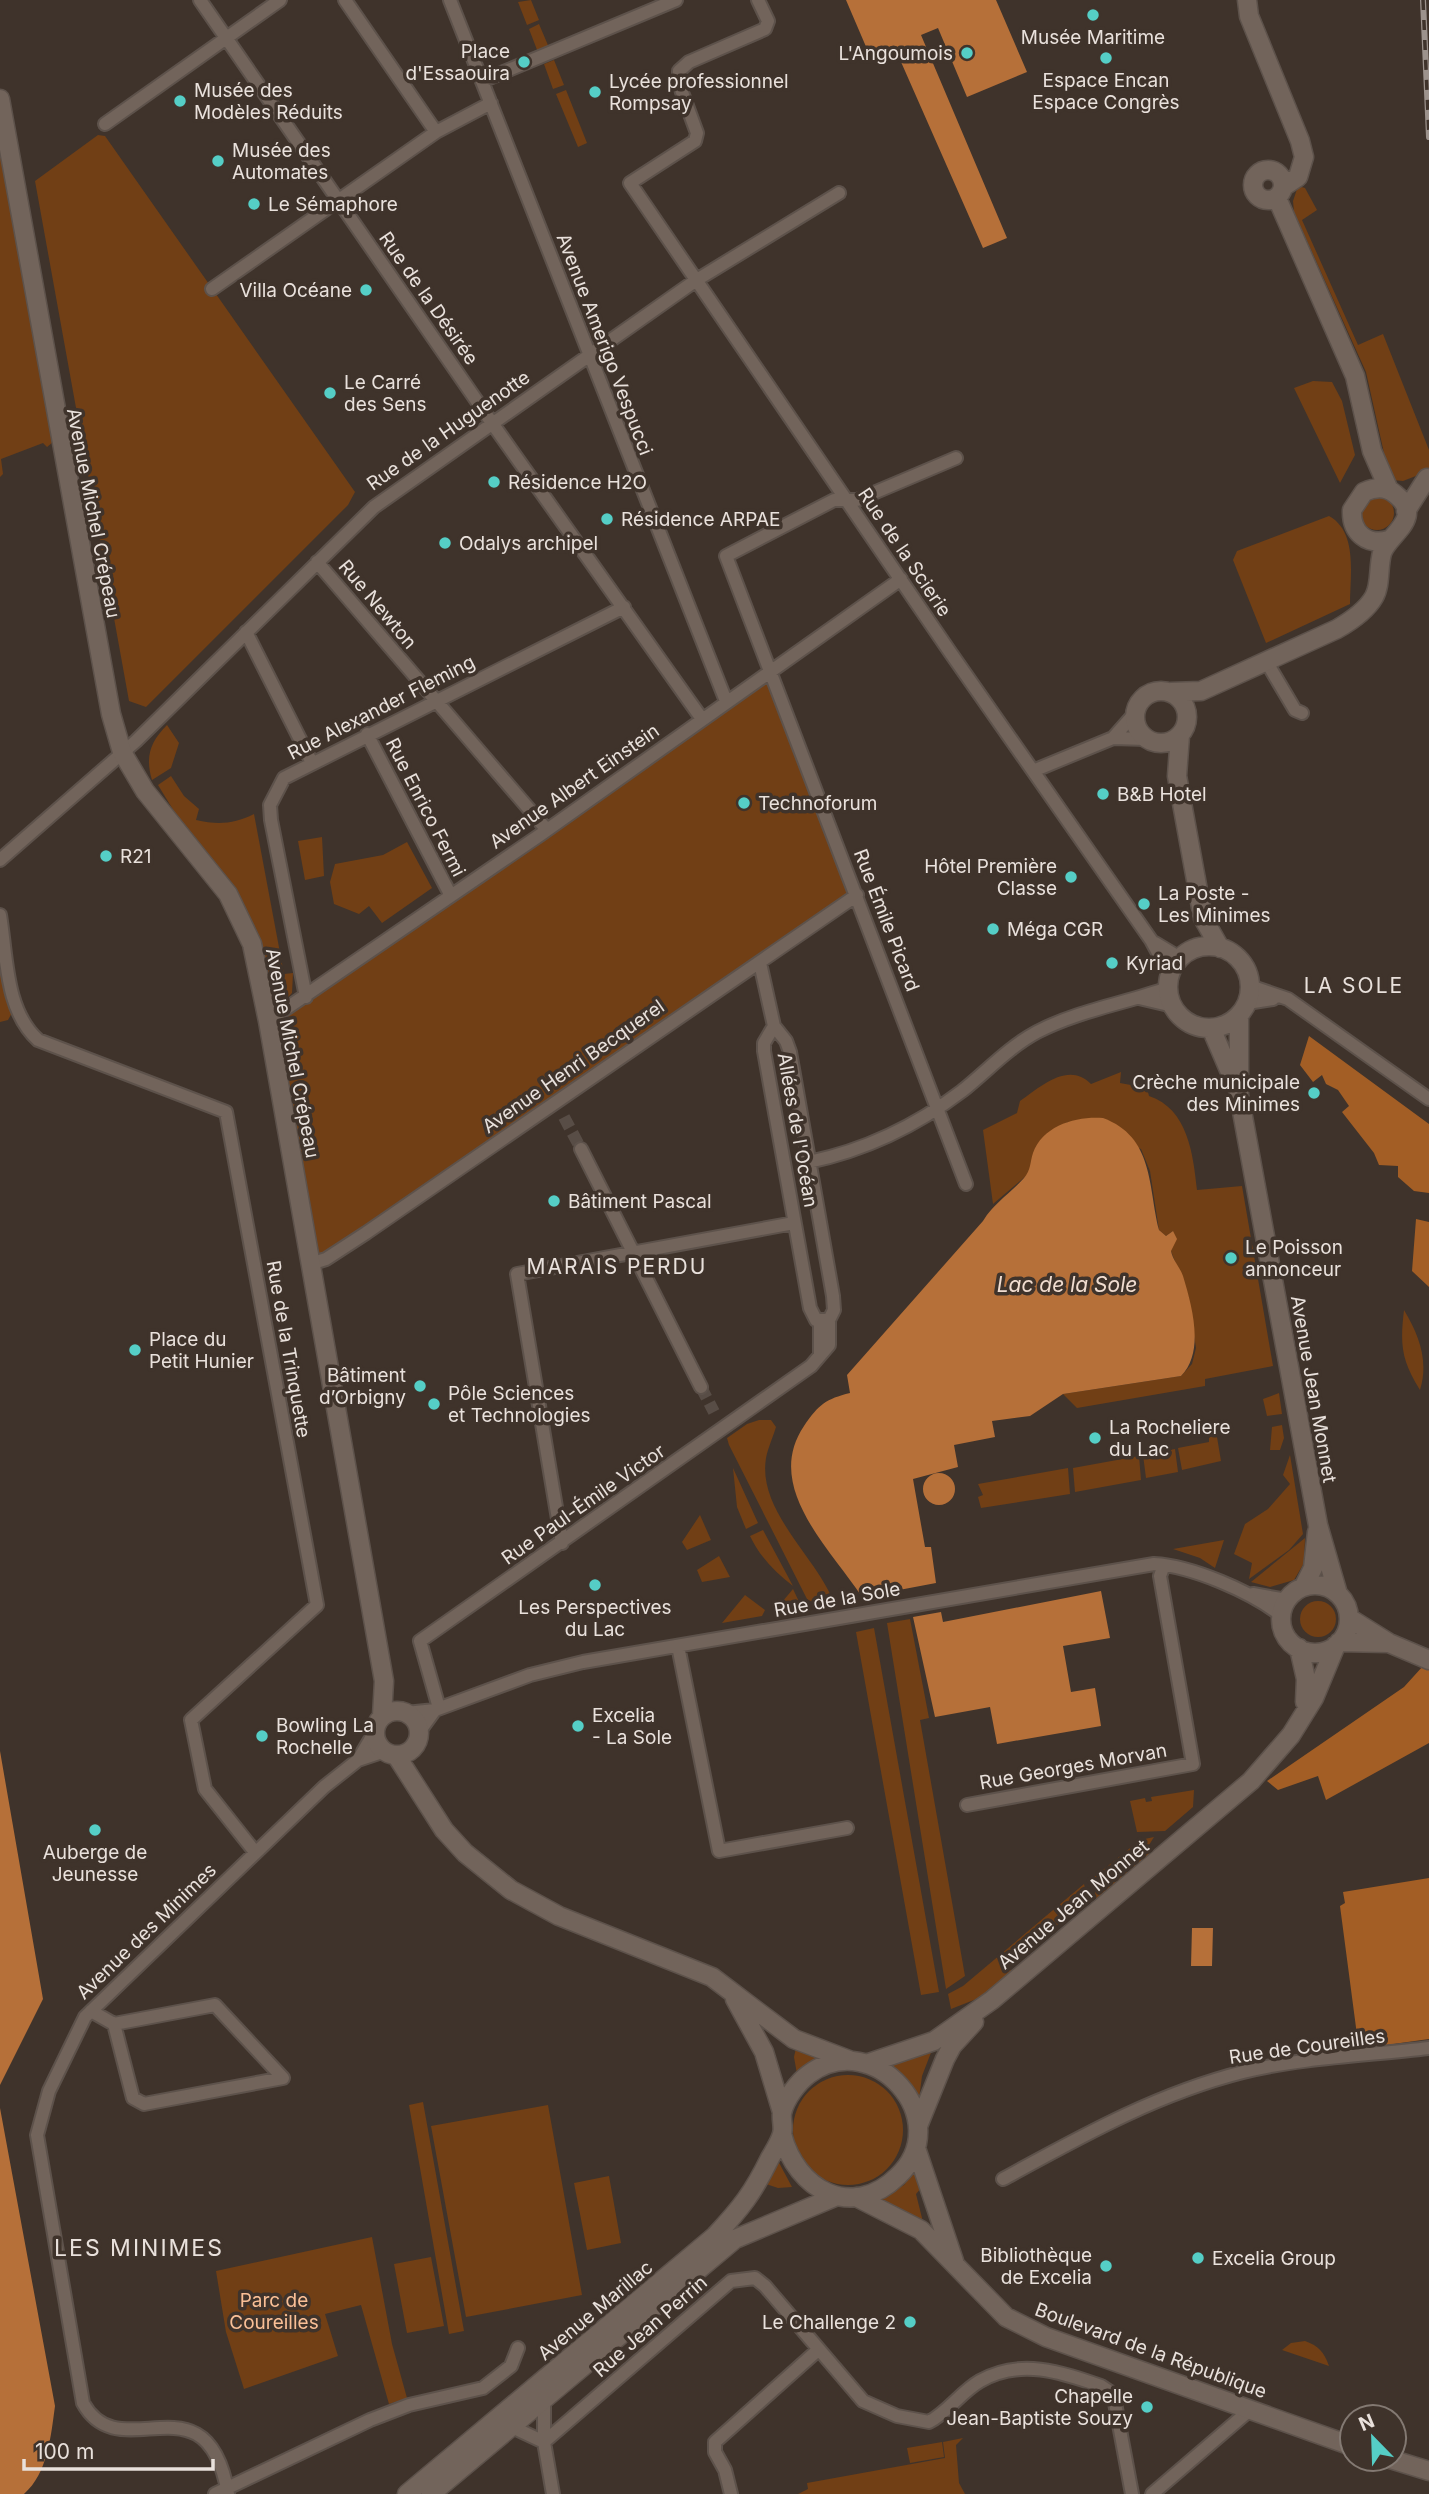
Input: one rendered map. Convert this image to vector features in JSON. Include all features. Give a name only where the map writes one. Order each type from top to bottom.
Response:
[{"type":"street","name":"Rue de la Désirée","points":[[200,0],[492,423],[702,719]]},
{"type":"street","points":[[105,124],[280,0]]},
{"type":"street","points":[[345,0],[436,132]]},
{"type":"street","name":"Avenue Amerigo Vespucci","points":[[450,0],[726,701]]},
{"type":"street","points":[[482,81],[676,0]]},
{"type":"street","name":"Rue de la Scierie","points":[[758,0],[768,21],[765,29],[689,62],[679,71],[679,84],[697,133],[695,141],[630,183],[695,281],[1152,940],[1169,981]]},
{"type":"street","points":[[1248,0],[1249,16],[1304,157],[1298,177],[1279,186],[1355,376],[1372,452],[1391,491],[1406,511]]},
{"type":"street","name":"Avenue Michel Crépeau","points":[[0,99],[58,437],[111,714],[122,752],[145,791],[228,894],[252,944],[268,1021],[384,1681],[376,1740],[403,1747]]},
{"type":"street","points":[[212,289],[436,132],[491,103]]},
{"type":"street","name":"Rue de la Huguenotte","points":[[122,752],[374,507],[695,281],[839,193]]},
{"type":"street","points":[[1362,611],[1370,565],[1364,538],[1352,519],[1354,503],[1364,492],[1372,452]]},
{"type":"street","points":[[847,500],[857,500],[956,458]]},
{"type":"street","points":[[1364,492],[1381,488],[1391,491],[1428,477]]},
{"type":"street","points":[[1033,771],[1113,738],[1149,694],[1201,691],[1337,629],[1362,611],[1375,596],[1382,555],[1390,540],[1401,531],[1406,511],[1428,477]]},
{"type":"street","name":"Rue Émile Picard","points":[[847,500],[834,500],[726,556],[966,1184]]},
{"type":"street","points":[[1364,538],[1381,542],[1390,540]]},
{"type":"street","name":"Rue Newton","points":[[317,562],[547,830]]},
{"type":"street","name":"Avenue Albert Einstein","points":[[268,1021],[547,830],[901,579]]},
{"type":"street","name":"Rue Alexander Fleming","points":[[306,997],[270,805],[284,778],[624,607]]},
{"type":"street","points":[[246,632],[313,763]]},
{"type":"street","points":[[1266,661],[1295,710],[1302,713]]},
{"type":"street","points":[[1113,738],[1174,740],[1184,728],[1198,701],[1221,683]]},
{"type":"street","points":[[1171,692],[1184,704],[1184,728]]},
{"type":"street","points":[[1136,712],[1138,730],[1153,741]]},
{"type":"street","name":"Avenue Jean Monnet","points":[[1184,728],[1177,776],[1203,918],[1220,948],[1241,962],[1245,1002],[1239,1095]]},
{"type":"street","name":"Rue Enrico Fermi","points":[[367,734],[451,897]]},
{"type":"street","name":"Avenue Jean Monnet","points":[[1153,741],[1177,776]]},
{"type":"street","points":[[0,860],[122,752]]},
{"type":"street","name":"Avenue Henri Becquerel","points":[[310,1264],[326,1259],[357,1239],[857,895]]},
{"type":"street","name":"Rue de la Trinquette","points":[[0,915],[16,1010],[23,1026],[38,1040],[226,1112],[317,1605],[191,1720],[205,1789],[255,1852]]},
{"type":"street","name":"Avenue Jean Monnet","points":[[1196,948],[1203,918]]},
{"type":"street","name":"Rue de la Scierie","points":[[1152,940],[1180,958]]},
{"type":"street","points":[[1173,1006],[1169,981],[1180,958],[1196,948],[1220,948]]},
{"type":"street","points":[[760,963],[774,1026]]},
{"type":"street","points":[[809,1162],[867,1146],[938,1108],[991,1064],[1038,1032],[1138,998],[1169,981]]},
{"type":"street","points":[[1138,998],[1173,1006],[1189,1023],[1211,1028],[1230,1022],[1245,1002],[1266,998],[1288,999],[1429,1099]]},
{"type":"street","name":"Allées de l'Océan","points":[[774,1026],[786,1041],[790,1052],[809,1162],[834,1306],[825,1320],[816,1320],[810,1308],[764,1051],[764,1043],[774,1026]]},
{"type":"street","name":"Avenue Jean Monnet","points":[[1211,1028],[1239,1095],[1318,1525],[1338,1594]]},
{"type":"street","points":[[581,1149],[701,1387]]},
{"type":"street","points":[[562,1543],[517,1274],[794,1223]]},
{"type":"street","name":"Rue Paul-Émile Victor","points":[[437,1709],[421,1642],[811,1366],[830,1340],[825,1320]]},
{"type":"street","name":"Avenue Jean Monnet","points":[[1304,1586],[1313,1568],[1318,1525]]},
{"type":"street","name":"Rue de la Sole","points":[[404,1712],[437,1709],[530,1675],[678,1646],[1164,1565],[1284,1608]]},
{"type":"street","name":"Rue Georges Morvan","points":[[967,1805],[1193,1764],[1160,1576],[1164,1565]]},
{"type":"street","points":[[1389,1643],[1338,1644],[1316,1652],[1299,1648],[1284,1632],[1284,1608],[1304,1586],[1324,1586],[1338,1594],[1349,1618],[1389,1643],[1429,1660]]},
{"type":"street","points":[[1338,1644],[1346,1633],[1349,1618]]},
{"type":"street","name":"Avenue Jean Monnet","points":[[869,2063],[934,2041],[992,2000],[1251,1781],[1314,1698],[1338,1644]]},
{"type":"street","points":[[678,1646],[719,1852],[848,1828]]},
{"type":"street","name":"Avenue Jean Monnet","points":[[1298,1722],[1307,1688],[1299,1648]]},
{"type":"street","name":"Avenue Michel Crépeau","points":[[384,1681],[404,1712],[415,1721],[403,1747],[406,1774],[418,1785],[444,1830],[465,1853],[511,1890],[559,1916],[698,1970],[794,2039],[849,2060]]},
{"type":"street","points":[[403,1747],[437,1709]]},
{"type":"street","points":[[378,1725],[391,1711],[404,1712]]},
{"type":"street","name":"Avenue des Minimes","points":[[223,2492],[212,2450],[205,2439],[194,2432],[164,2426],[133,2430],[108,2428],[90,2415],[83,2403],[37,2135],[50,2091],[85,2017],[255,1852],[358,1760],[378,1725]]},
{"type":"street","name":"Avenue des Minimes","points":[[358,1760],[403,1747]]},
{"type":"street","name":"Avenue Michel Crépeau","points":[[732,1993],[764,2052],[782,2112]]},
{"type":"street","name":"Avenue Jean Monnet","points":[[918,2126],[952,2046],[992,2000]]},
{"type":"street","points":[[91,2011],[114,2024],[215,2005],[283,2078],[144,2104],[133,2098],[114,2024]]},
{"type":"street","name":"Rue de Coureilles","points":[[1003,2179],[1104,2124],[1202,2084],[1245,2072],[1429,2048]]},
{"type":"street","points":[[849,2060],[869,2063],[894,2077],[907,2091],[915,2107],[918,2126],[916,2148],[904,2171],[890,2184],[874,2193],[846,2196],[816,2188],[799,2174],[787,2156],[782,2134],[782,2112],[795,2089],[810,2074],[828,2064],[849,2060]]},
{"type":"street","name":"Avenue Marillac","points":[[407,2494],[715,2236],[750,2198],[782,2134]]},
{"type":"street","points":[[916,2148],[955,2264]]},
{"type":"street","name":"Avenue Marillac","points":[[430,2494],[735,2239],[846,2196]]},
{"type":"street","name":"Boulevard de la République","points":[[846,2196],[921,2230],[1006,2317],[1046,2337],[1338,2441]]},
{"type":"street","name":"Rue Jean Perrin","points":[[544,2442],[731,2281],[755,2278],[765,2286],[863,2401],[921,2423],[936,2418],[979,2381],[1017,2368],[1036,2367],[1101,2386],[1110,2392],[1115,2403],[1132,2494]]},
{"type":"street","points":[[223,2492],[389,2412],[483,2388],[512,2367],[519,2348]]},
{"type":"street","points":[[731,2494],[726,2470],[715,2452],[715,2442],[818,2350]]},
{"type":"street","points":[[544,2397],[544,2442],[553,2494]]},
{"type":"street","points":[[1152,2494],[1251,2409]]},
{"type":"street","points":[[510,2426],[544,2442]]},
{"type":"street","points":[[1408,2465],[1429,2471]]},
{"type":"green space","points":[[531,0],[539,20],[527,25],[518,2]]},
{"type":"green space","points":[[539,24],[550,50],[539,55],[529,29]]},
{"type":"green space","points":[[554,60],[564,85],[553,89],[544,64]]},
{"type":"green space","points":[[566,90],[587,143],[578,147],[556,94]]},
{"type":"green space","points":[[0,99],[59,437],[47,447],[43,443],[1,459],[3,474],[0,477]]},
{"type":"green space","points":[[98,135],[105,136],[355,492],[348,505],[146,707],[129,701],[35,181]]},
{"type":"green space","points":[[1298,186],[1305,188],[1317,210],[1302,220],[1358,345],[1383,334],[1429,450],[1429,470],[1426,472],[1403,481],[1393,480],[1386,462],[1366,372],[1294,212],[1293,201]]},
{"type":"green space","points":[[1313,381],[1332,382],[1342,401],[1355,455],[1340,483],[1294,388]]},
{"type":"green space","points":[[1377,496],[1389,501],[1394,513],[1389,525],[1377,530],[1365,525],[1360,513],[1365,501]]},
{"type":"green space","points":[[1329,516],[1345,532],[1348,543],[1351,568],[1350,604],[1266,643],[1233,560],[1237,551]]},
{"type":"green space","points":[[771,670],[857,895],[310,1264],[268,1021]]},
{"type":"green space","points":[[167,725],[179,743],[171,768],[152,780],[150,750]]},
{"type":"green space","points":[[171,776],[184,796],[199,809],[196,820],[226,823],[254,814],[284,974],[293,973],[292,993],[282,1003],[274,1000],[261,954],[158,785]]},
{"type":"green space","points":[[322,837],[324,876],[305,880],[298,841]]},
{"type":"green space","points":[[407,842],[432,888],[382,923],[369,906],[359,914],[334,904],[330,882],[335,864],[383,855]]},
{"type":"green space","points":[[0,941],[13,1011],[8,1020],[0,1022]]},
{"type":"green space","points":[[1121,1072],[1120,1083],[1147,1088],[1149,1096],[1162,1102],[1180,1122],[1190,1148],[1197,1190],[1242,1186],[1273,1366],[1205,1379],[1205,1386],[1077,1408],[1063,1394],[1181,1376],[1192,1364],[1196,1348],[1188,1295],[1171,1251],[1173,1231],[1166,1236],[1159,1230],[1150,1171],[1141,1149],[1068,1122],[1048,1133],[1027,1175],[993,1204],[983,1130],[1017,1113],[1020,1101],[1055,1078],[1074,1075],[1091,1084]]},
{"type":"green space","points":[[1404,1310],[1421,1348],[1423,1379],[1420,1390],[1403,1352]]},
{"type":"green space","points":[[1279,1393],[1282,1414],[1267,1416],[1263,1399]]},
{"type":"green space","points":[[771,1420],[776,1427],[766,1458],[766,1478],[771,1498],[780,1517],[828,1590],[836,1608],[821,1607],[807,1599],[729,1445],[727,1438],[747,1424]]},
{"type":"green space","points":[[1282,1425],[1284,1438],[1280,1450],[1270,1450],[1272,1427]]},
{"type":"green space","points":[[1216,1431],[1221,1461],[1182,1470],[1178,1448],[1209,1442],[1209,1438]]},
{"type":"green space","points":[[1175,1449],[1178,1472],[1146,1478],[1143,1455]]},
{"type":"green space","points":[[1290,1455],[1303,1534],[1289,1550],[1249,1579],[1252,1563],[1234,1554],[1245,1524],[1268,1509],[1290,1484],[1283,1475]]},
{"type":"green space","points":[[1139,1456],[1141,1480],[1075,1492],[1073,1468]]},
{"type":"green space","points":[[733,1468],[758,1523],[746,1529],[737,1507]]},
{"type":"green space","points":[[1068,1468],[1070,1494],[981,1508],[978,1497],[983,1495],[978,1484]]},
{"type":"green space","points":[[700,1515],[711,1540],[687,1550],[682,1542]]},
{"type":"green space","points":[[763,1530],[793,1586],[768,1564],[754,1544],[750,1536]]},
{"type":"green space","points":[[1305,1538],[1304,1563],[1294,1580],[1270,1587],[1251,1582]]},
{"type":"green space","points":[[1224,1540],[1215,1568],[1200,1558],[1173,1549]]},
{"type":"green space","points":[[719,1556],[730,1577],[702,1582],[697,1570]]},
{"type":"green space","points":[[793,1589],[802,1608],[781,1613],[777,1608]]},
{"type":"green space","points":[[745,1595],[765,1610],[762,1616],[722,1623]]},
{"type":"green space","points":[[1318,1601],[1330,1607],[1336,1619],[1330,1631],[1318,1637],[1306,1631],[1300,1619],[1306,1607]]},
{"type":"green space","points":[[910,1619],[929,1718],[920,1720],[965,1976],[946,1989],[887,1623]]},
{"type":"green space","points":[[874,1628],[939,1992],[921,1995],[856,1632]]},
{"type":"green space","points":[[1194,1790],[1193,1807],[1165,1831],[1137,1832],[1130,1801],[1145,1798],[1146,1802],[1152,1801],[1151,1797]]},
{"type":"green space","points":[[1154,1837],[1149,1845],[1150,1854],[1096,1899],[1093,1878],[1140,1840]]},
{"type":"green space","points":[[1084,1884],[1088,1899],[1008,1967],[1012,1972],[979,1998],[951,2009],[948,1994],[963,1986]]},
{"type":"green space","points":[[796,2048],[821,2057],[797,2074],[794,2057]]},
{"type":"green space","points":[[932,2050],[922,2076],[919,2099],[888,2063]]},
{"type":"green space","points":[[848,2075],[869,2079],[887,2091],[899,2109],[903,2130],[899,2151],[887,2169],[869,2181],[848,2185],[827,2181],[809,2169],[797,2151],[793,2130],[797,2109],[809,2091],[827,2079]]},
{"type":"green space","points":[[423,2102],[464,2331],[449,2334],[409,2105]]},
{"type":"green space","points":[[548,2105],[582,2295],[466,2317],[431,2126]]},
{"type":"green space","points":[[776,2157],[792,2187],[778,2188],[766,2184]]},
{"type":"green space","points":[[917,2167],[922,2187],[916,2194],[923,2222],[875,2201],[904,2185]]},
{"type":"green space","points":[[609,2176],[621,2243],[587,2250],[574,2183]]},
{"type":"green space","name":"Parc de Coureilles","points":[[372,2237],[392,2344],[407,2398],[389,2404],[361,2305],[325,2314],[338,2356],[244,2389],[226,2332],[216,2271]]},
{"type":"green space","points":[[431,2257],[444,2326],[407,2333],[394,2264]]},
{"type":"green space","points":[[1305,2341],[1320,2350],[1329,2366],[1282,2350],[1291,2343]]},
{"type":"green space","points":[[963,2438],[956,2445],[959,2483],[965,2494],[798,2494],[808,2489],[807,2483],[945,2458],[943,2442]]},
{"type":"green space","points":[[942,2442],[944,2457],[910,2463],[907,2448]]},
{"type":"shaded area","points":[[1309,1036],[1429,1124],[1429,1193],[1414,1191],[1398,1177],[1398,1166],[1379,1165],[1374,1153],[1342,1112],[1349,1106],[1338,1090],[1326,1084],[1322,1075],[1313,1082],[1300,1065]]},
{"type":"shaded area","points":[[1416,1219],[1429,1222],[1429,1287],[1412,1271]]},
{"type":"shaded area","points":[[1423,1666],[1429,1670],[1429,1743],[1326,1800],[1318,1776],[1278,1790],[1267,1781],[1404,1687]]},
{"type":"shaded area","points":[[1429,1878],[1429,2039],[1372,2047],[1371,2034],[1357,2035],[1340,1906],[1345,1903],[1343,1892]]},
{"type":"water","points":[[846,0],[996,0],[1027,72],[967,97],[938,28],[921,35],[1007,238],[983,248],[894,46],[870,56]]},
{"type":"water","name":"Lac de la Sole","points":[[1103,1118],[1120,1126],[1132,1137],[1140,1150],[1150,1180],[1159,1230],[1166,1236],[1173,1231],[1177,1239],[1171,1251],[1183,1276],[1193,1314],[1195,1342],[1188,1366],[1181,1376],[1063,1394],[1030,1416],[992,1421],[995,1437],[954,1445],[958,1467],[913,1479],[925,1547],[931,1547],[936,1583],[862,1597],[819,1537],[796,1494],[791,1472],[793,1449],[804,1426],[824,1404],[850,1393],[847,1375],[992,1209],[1024,1178],[1033,1153],[1044,1135],[1072,1121]]},
{"type":"water","points":[[939,1473],[950,1478],[955,1489],[950,1500],[939,1505],[928,1500],[923,1489],[928,1478]]},
{"type":"water","points":[[1101,1591],[1110,1638],[1063,1646],[1071,1692],[1095,1688],[1101,1726],[997,1744],[990,1707],[935,1717],[913,1617],[941,1612],[943,1622]]},
{"type":"water","points":[[0,1751],[43,1999],[0,2085]]},
{"type":"water","points":[[1192,1928],[1213,1928],[1212,1966],[1191,1966]]},
{"type":"water","points":[[0,2108],[55,2406],[43,2465],[24,2494],[0,2494]]},
{"type":"tunnel","points":[[564,1117],[581,1149]]},
{"type":"tunnel","points":[[701,1387],[714,1412]]},
{"type":"railway","points":[[1423,0],[1429,137]]},
{"type":"place","name":"Musée Maritime","points":[[1093,15]]},
{"type":"place","name":"L'Angoumois","points":[[967,53]]},
{"type":"place","name":"Espace Encan Espace Congrès","points":[[1106,58]]},
{"type":"place","name":"Place d'Essaouira","points":[[524,62]]},
{"type":"place","name":"Lycée professionnel Rompsay","points":[[595,92]]},
{"type":"place","name":"Musée des Modèles Réduits","points":[[180,101]]},
{"type":"place","name":"Musée des Automates","points":[[218,161]]},
{"type":"place","name":"Le Sémaphore","points":[[254,204]]},
{"type":"place","name":"Villa Océane","points":[[366,290]]},
{"type":"place","name":"Le Carré des Sens","points":[[330,393]]},
{"type":"place","name":"Résidence H2O","points":[[494,482]]},
{"type":"place","name":"Résidence ARPAE","points":[[607,519]]},
{"type":"place","name":"Odalys archipel","points":[[445,543]]},
{"type":"place","name":"B&B Hotel","points":[[1103,794]]},
{"type":"place","name":"Technoforum","points":[[744,803]]},
{"type":"place","name":"R21","points":[[106,856]]},
{"type":"place","name":"Hôtel Première Classe","points":[[1071,877]]},
{"type":"place","name":"La Poste - Les Minimes","points":[[1144,904]]},
{"type":"place","name":"Méga CGR","points":[[993,929]]},
{"type":"place","name":"Kyriad","points":[[1112,963]]},
{"type":"place","name":"Crèche municipale des Minimes","points":[[1314,1093]]},
{"type":"place","name":"Bâtiment Pascal","points":[[554,1201]]},
{"type":"place","name":"Le Poisson annonceur","points":[[1231,1258]]},
{"type":"place","name":"Place du Petit Hunier","points":[[135,1350]]},
{"type":"place","name":"Bâtiment d’Orbigny","points":[[420,1386]]},
{"type":"place","name":"Pôle Sciences et Technologies","points":[[434,1404]]},
{"type":"place","name":"La Rocheliere du Lac","points":[[1095,1438]]},
{"type":"place","name":"Les Perspectives du Lac","points":[[595,1585]]},
{"type":"place","name":"Excelia - La Sole","points":[[578,1726]]},
{"type":"place","name":"Bowling La Rochelle","points":[[262,1736]]},
{"type":"place","name":"Auberge de Jeunesse","points":[[95,1830]]},
{"type":"place","name":"Excelia Group","points":[[1198,2258]]},
{"type":"place","name":"Bibliothèque de Excelia","points":[[1106,2266]]},
{"type":"place","name":"Le Challenge 2","points":[[910,2322]]},
{"type":"place","name":"Chapelle Jean-Baptiste Souzy","points":[[1147,2407]]},
{"type":"district","name":"LA SOLE","points":[[1354,986]]},
{"type":"district","name":"MARAIS PERDU","points":[[617,1267]]},
{"type":"district","name":"LES MINIMES","points":[[139,2248]]}]
